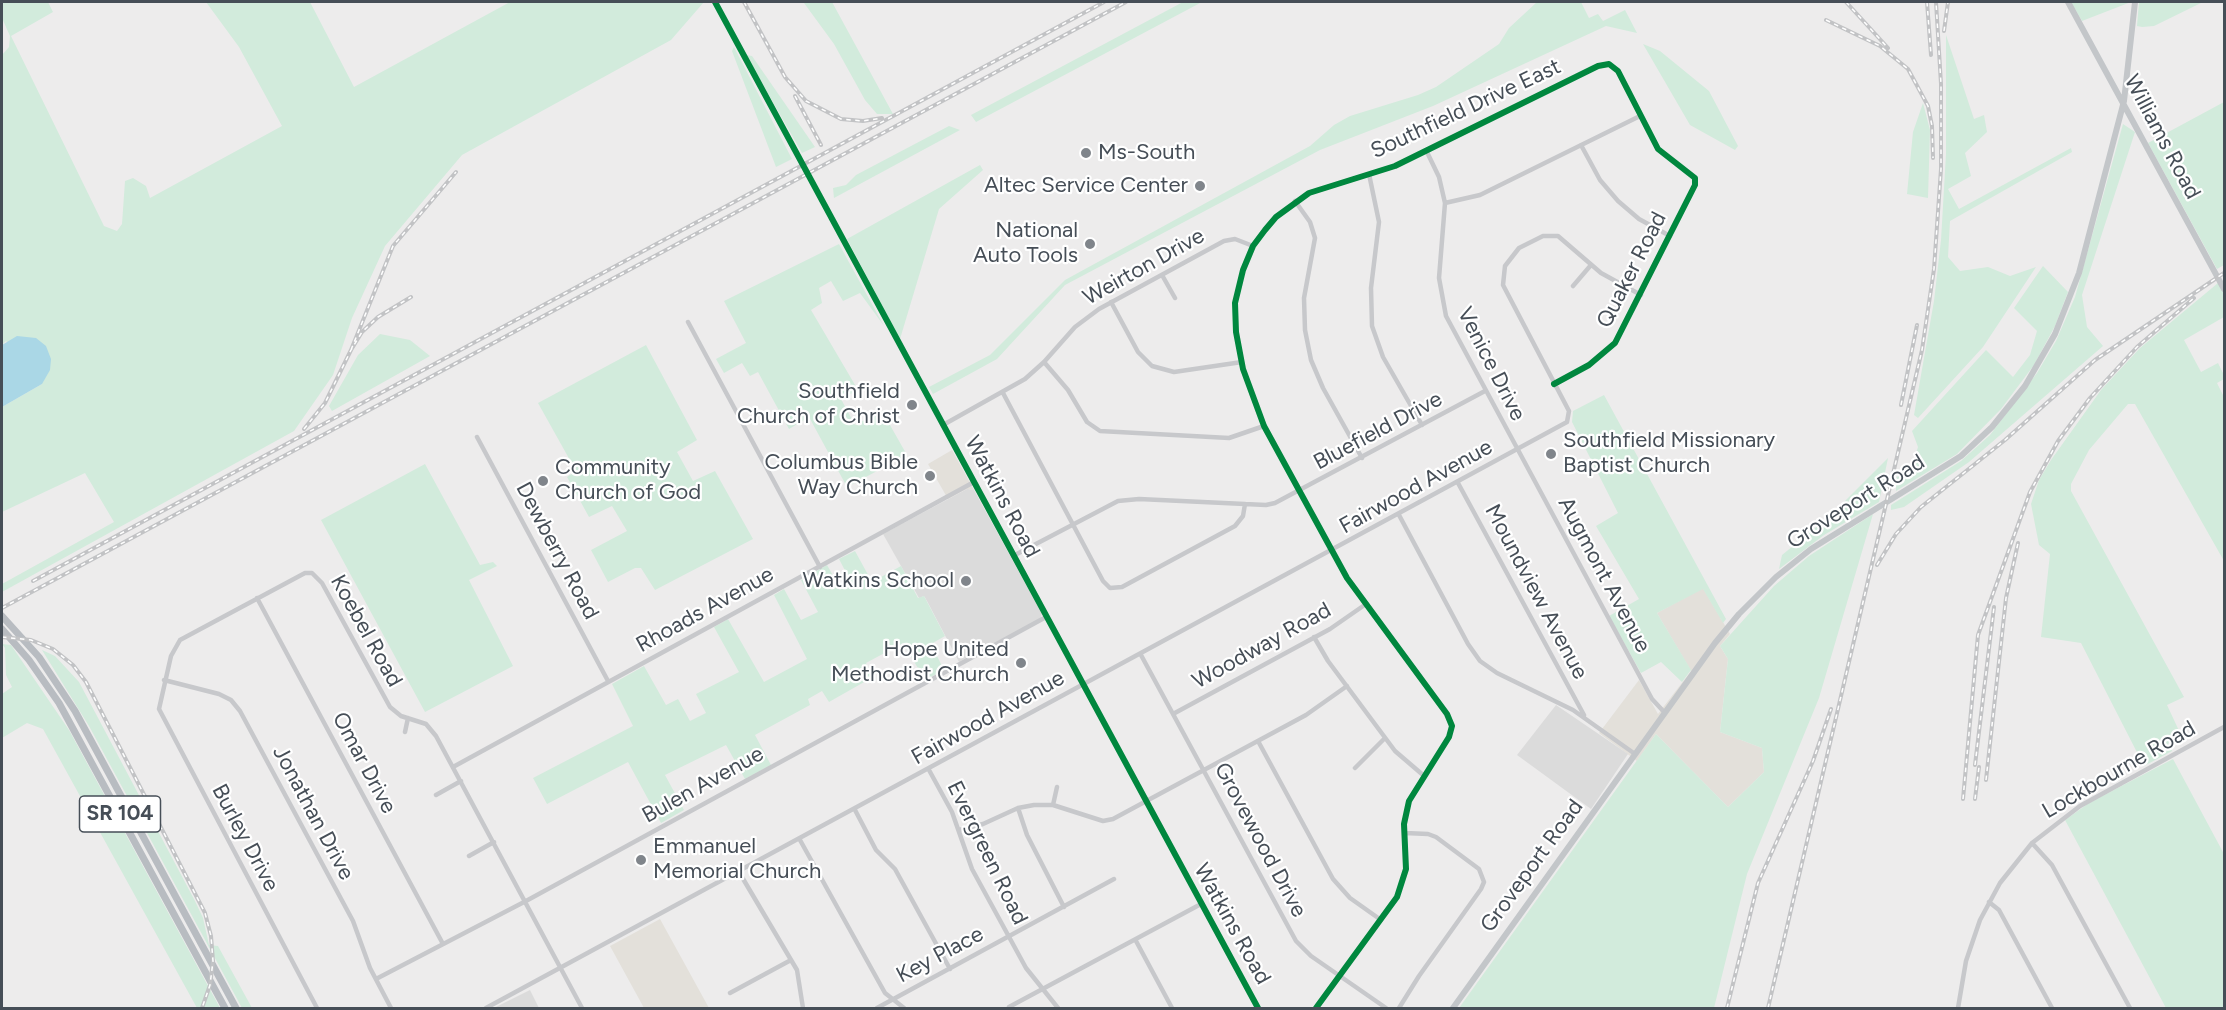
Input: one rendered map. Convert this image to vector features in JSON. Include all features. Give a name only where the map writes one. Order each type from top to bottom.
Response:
[{"type":"highway","name":"SR 104","points":[[2,616],[47,668],[80,721],[236,1008]]},
{"type":"highway","name":"SR 104","points":[[2,629],[37,671],[81,741],[225,1008]]},
{"type":"main road","name":"Williams Road","points":[[2068,2],[2124,101],[2224,289]]},
{"type":"main road","name":"Groveport Road","points":[[1453,1008],[1715,643],[1761,592],[1811,549],[1947,466],[1978,441],[2013,401],[2044,355],[2063,316],[2079,273],[2124,101],[2135,2]]},
{"type":"street","name":"Watkins Road","points":[[715,2],[1258,1008]]},
{"type":"street","name":"Southfield Drive East","points":[[1423,775],[1449,737],[1452,726],[1447,714],[1366,604],[1331,551],[1264,426],[1242,362],[1236,332],[1235,303],[1239,280],[1253,246],[1276,217],[1295,201],[1321,188],[1395,166],[1598,66],[1608,64],[1618,71],[1640,116]]},
{"type":"street","points":[[1445,203],[1480,195],[1640,116]]},
{"type":"street","name":"Quaker Road","points":[[1554,384],[1589,365],[1609,350],[1621,334],[1695,185],[1695,178],[1658,149],[1640,116]]},
{"type":"street","points":[[1581,145],[1600,180],[1618,201],[1639,219],[1670,236]]},
{"type":"street","name":"Venice Drive","points":[[1426,150],[1439,177],[1445,203],[1439,278],[1443,303],[1456,338],[1517,450]]},
{"type":"street","points":[[1370,174],[1379,222],[1371,288],[1372,326],[1383,357],[1422,426]]},
{"type":"street","points":[[1295,201],[1310,222],[1315,237],[1304,298],[1305,330],[1311,360],[1323,388],[1362,458]]},
{"type":"street","points":[[1554,384],[1503,285],[1507,261],[1514,252],[1544,236],[1558,236],[1613,281],[1641,295]]},
{"type":"street","name":"Weirton Drive","points":[[943,425],[1003,393],[1044,363],[1075,327],[1111,302],[1224,241],[1235,239],[1253,246]]},
{"type":"street","points":[[1573,286],[1591,265]]},
{"type":"street","points":[[1162,274],[1175,298]]},
{"type":"street","points":[[1111,302],[1138,352],[1152,366],[1174,372],[1242,362]]},
{"type":"street","points":[[688,322],[819,567]]},
{"type":"street","points":[[1044,363],[1068,390],[1087,422],[1100,431],[1229,438],[1264,426]]},
{"type":"street","name":"Fairwood Avenue","points":[[486,1008],[1458,483],[1569,420],[1569,411],[1554,384]]},
{"type":"street","name":"Bluefield Drive","points":[[1013,556],[1106,506],[1130,499],[1270,504],[1299,492],[1485,391]]},
{"type":"street","points":[[1003,393],[1103,581],[1113,590],[1235,526],[1243,516],[1245,504]]},
{"type":"street","name":"Dewberry Road","points":[[477,437],[609,681]]},
{"type":"street","name":"Augmont Avenue","points":[[1517,450],[1652,699],[1665,713]]},
{"type":"street","name":"Rhoads Avenue","points":[[453,767],[974,482]]},
{"type":"street","name":"Moundview Avenue","points":[[1458,483],[1585,718]]},
{"type":"street","points":[[1399,515],[1468,644],[1480,661],[1497,673],[1556,700],[1635,754]]},
{"type":"street","name":"Burley Drive","points":[[312,573],[298,575],[180,640],[172,650],[159,709],[317,1008]]},
{"type":"street","name":"Koebel Road","points":[[312,573],[322,583],[385,700],[396,713],[426,724],[432,730],[582,1008]]},
{"type":"street","name":"Omar Drive","points":[[256,598],[443,944]]},
{"type":"street","name":"Woodway Road","points":[[1173,714],[1314,637],[1366,604]]},
{"type":"street","name":"Bulen Avenue","points":[[375,979],[526,902],[1046,617]]},
{"type":"street","points":[[1314,637],[1400,758],[1423,775],[1409,801],[1403,881],[1397,897],[1316,1008]]},
{"type":"street","name":"Grovewood Drive","points":[[1140,655],[1296,941],[1311,956],[1339,977],[1386,1008]]},
{"type":"street","name":"Jonathan Drive","points":[[164,680],[219,694],[231,700],[240,711],[352,921],[375,979],[391,1008]]},
{"type":"street","points":[[959,830],[983,824],[1018,808],[1053,805],[1109,820],[1315,710],[1347,686]]},
{"type":"street","points":[[405,732],[408,718]]},
{"type":"street","name":"Lockbourne Road","points":[[1958,1008],[1968,951],[1989,902],[2007,873],[2032,843],[2080,806],[2224,728]]},
{"type":"street","points":[[1355,768],[1368,752],[1385,738]]},
{"type":"street","points":[[1258,741],[1333,879],[1350,898],[1381,920]]},
{"type":"street","name":"Evergreen Road","points":[[928,770],[959,830],[972,869],[1009,937],[1026,968],[1058,1008]]},
{"type":"street","points":[[436,795],[460,781]]},
{"type":"street","points":[[1053,805],[1056,787]]},
{"type":"street","points":[[1018,808],[1027,835],[1064,907]]},
{"type":"street","points":[[855,810],[876,850],[895,869],[950,969]]},
{"type":"street","points":[[1399,1008],[1419,976],[1481,890],[1484,882],[1479,869],[1436,837],[1428,834],[1405,833]]},
{"type":"street","points":[[800,840],[880,984],[892,1000],[904,1008]]},
{"type":"street","points":[[469,856],[494,842]]},
{"type":"street","points":[[2032,843],[2052,865],[2130,1008]]},
{"type":"street","points":[[739,872],[801,981],[803,1008]]},
{"type":"street","name":"Key Place","points":[[877,1008],[1114,879]]},
{"type":"street","points":[[1989,902],[1999,910],[2052,1008]]},
{"type":"street","points":[[1010,1007],[1201,904]]},
{"type":"street","points":[[1136,941],[1172,1008]]},
{"type":"street","points":[[730,993],[791,960]]},
{"type":"shaded area","points":[[952,450],[974,490],[967,489],[948,499],[928,464]]},
{"type":"shaded area","name":"Watkins School","points":[[967,489],[974,490],[1042,614],[1040,619],[959,662],[927,601],[924,596],[919,598],[883,534]]},
{"type":"shaded area","points":[[1703,588],[1730,634],[1720,646],[1728,659],[1720,732],[1762,748],[1764,772],[1728,807],[1656,734],[1637,761],[1599,733],[1639,680],[1658,714],[1691,671],[1657,613]]},
{"type":"shaded area","points":[[1556,705],[1628,754],[1591,809],[1517,755]]},
{"type":"shaded area","points":[[660,919],[709,1008],[644,1008],[610,946]]},
{"type":"shaded area","points":[[530,990],[539,1008],[494,1008]]},
{"type":"green space","points":[[2,2],[48,2],[53,12],[11,36],[104,226],[117,231],[122,224],[125,181],[133,178],[146,186],[150,198],[282,126],[239,47],[206,2],[310,2],[354,87],[510,2],[704,2],[671,40],[462,155],[385,246],[352,318],[333,375],[294,431],[2,592],[2,584],[114,522],[85,473],[2,512],[2,407],[42,384],[6,341],[2,345],[2,55],[9,47],[10,36],[2,18]]},
{"type":"green space","points":[[832,2],[893,114],[877,114],[865,100],[834,44],[804,3]]},
{"type":"green space","points":[[1183,2],[1202,2],[976,122],[971,115]]},
{"type":"green space","points":[[1537,2],[1581,2],[1589,18],[1598,14],[1603,21],[1625,10],[1637,33],[1606,26],[1433,106],[1320,150],[1065,285],[997,359],[933,394],[929,387],[990,355],[1065,280],[1310,146],[1334,125],[1350,116],[1418,95],[1436,87],[1499,44],[1509,28]]},
{"type":"green space","points":[[2071,2],[2131,2],[2082,21]]},
{"type":"green space","points":[[2139,2],[2203,2],[2154,26],[2142,27],[2137,26]]},
{"type":"green space","points":[[1946,35],[1974,119],[1984,115],[1987,132],[1965,153],[1971,176],[1948,189],[1959,209],[2071,148],[2072,152],[1950,221],[1948,257],[1960,271],[1988,267],[2010,276],[2036,267],[1983,347],[1918,418],[1914,415],[1934,301],[1941,240],[1946,154]]},
{"type":"green space","points":[[1643,44],[1660,51],[1709,91],[1738,146],[1735,150],[1690,125]]},
{"type":"green space","points":[[734,47],[792,159],[776,167],[732,51]]},
{"type":"green space","points":[[746,55],[752,56],[815,147],[802,153]]},
{"type":"green space","points":[[2224,102],[2224,265],[2217,269],[2148,143]]},
{"type":"green space","points":[[1923,103],[1930,130],[1928,198],[1907,194],[1913,132]]},
{"type":"green space","points":[[2123,124],[2135,132],[2082,295],[2087,327],[2103,346],[1969,462],[1904,507],[1891,510],[1891,505],[1961,461],[1990,435],[2037,373],[2056,341],[2075,297]]},
{"type":"green space","points":[[949,126],[960,130],[834,198],[833,188],[846,185],[856,175]]},
{"type":"green space","points":[[980,165],[983,170],[939,209],[900,339],[847,239]]},
{"type":"green space","points":[[839,244],[884,326],[860,293],[843,301],[831,281],[819,288],[822,303],[811,310],[858,390],[841,399],[855,425],[882,411],[907,455],[847,487],[809,417],[789,429],[758,372],[750,376],[742,363],[724,373],[716,359],[746,343],[724,301]]},
{"type":"green space","points":[[2043,266],[2068,292],[2055,326],[2034,365],[2001,409],[1957,454],[1896,491],[1896,478],[1913,463],[1918,447],[1912,431],[1986,350],[2013,377],[2030,355],[2037,331],[2014,308]]},
{"type":"green space","points":[[2218,283],[2224,294],[2224,317],[2184,340],[2201,372],[2218,363],[2224,375],[2224,379],[2217,383],[2224,397],[2224,561],[2135,404],[2128,404],[2089,450],[2071,484],[2071,491],[2184,697],[2167,705],[2181,735],[2168,743],[2172,751],[2144,766],[2081,643],[2041,637],[2050,554],[2039,545],[2031,504],[2039,480],[2051,460],[2101,390],[2140,348]]},
{"type":"green space","points":[[380,334],[410,340],[430,356],[332,411],[329,406],[358,355]]},
{"type":"green space","points":[[646,345],[697,440],[677,452],[693,481],[715,471],[753,539],[655,590],[641,568],[635,568],[608,582],[591,550],[627,531],[612,506],[589,517],[567,477],[576,471],[538,403]]},
{"type":"green space","points":[[1604,395],[1726,619],[1723,623],[1703,589],[1657,613],[1691,670],[1682,682],[1661,662],[1641,673],[1609,616],[1639,599],[1596,526],[1618,513],[1572,422],[1573,411]]},
{"type":"green space","points":[[1888,458],[1879,502],[1824,535],[1779,569],[1782,555],[1830,516]]},
{"type":"green space","points":[[425,464],[480,565],[493,562],[497,566],[469,580],[513,666],[425,712],[321,520]]},
{"type":"green space","points":[[1873,514],[1819,698],[1747,874],[1714,1008],[1459,1008],[1656,734],[1728,807],[1764,772],[1762,748],[1720,732],[1728,659],[1720,646],[1774,586],[1809,556]]},
{"type":"green space","points":[[855,551],[872,582],[901,566],[918,598],[924,596],[945,636],[931,644],[944,670],[925,680],[903,643],[866,663],[873,677],[829,702],[822,691],[808,699],[810,705],[755,735],[771,765],[745,779],[726,745],[665,775],[684,810],[661,823],[628,762],[547,804],[533,778],[633,726],[612,684],[644,666],[666,705],[678,699],[690,721],[706,713],[696,694],[739,672],[714,627],[728,619],[764,682],[807,659],[774,595],[784,589],[801,620],[818,612],[801,580],[827,565],[839,586],[850,580],[839,559]]},
{"type":"green space","points":[[2,644],[11,645],[69,730],[220,1008],[197,1008],[43,729],[27,723],[2,738],[2,694],[12,687],[6,675],[5,648]]},
{"type":"green space","points":[[42,650],[55,656],[79,682],[195,901],[203,918],[209,945],[218,946],[252,1008],[242,1008],[89,726]]},
{"type":"green space","points":[[2173,759],[2224,854],[2224,1008],[2166,1008],[2065,820],[2089,803]]},
{"type":"water","points":[[17,336],[36,338],[46,346],[51,359],[50,370],[42,384],[2,407],[2,345]]},
{"type":"railway","points":[[744,2],[785,77],[806,101],[841,119],[863,121],[882,118]]},
{"type":"railway","points":[[33,581],[1104,2]]},
{"type":"railway","points":[[2,608],[1126,2]]},
{"type":"railway","points":[[1846,2],[1888,48]]},
{"type":"railway","points":[[1927,2],[1931,55]]},
{"type":"railway","points":[[1768,1008],[1922,350],[1934,269],[1941,169],[1941,84],[1936,2]]},
{"type":"railway","points":[[1944,31],[1948,2]]},
{"type":"railway","points":[[1826,20],[1880,46],[1908,69],[1928,106],[1932,126],[1933,158]]},
{"type":"railway","points":[[795,96],[821,145]]},
{"type":"railway","points":[[351,350],[393,246],[456,172]]},
{"type":"railway","points":[[1877,565],[1896,534],[1921,507],[2005,440],[2095,360],[2224,273]]},
{"type":"railway","points":[[304,429],[325,403],[362,332],[378,317],[411,297]]},
{"type":"railway","points":[[1963,799],[1978,635],[2030,492],[2058,441],[2090,398],[2137,347],[2194,298]]},
{"type":"railway","points":[[1901,405],[1917,325]]},
{"type":"railway","points":[[1986,780],[2006,598],[2018,543]]},
{"type":"railway","points":[[1975,765],[1994,607]]},
{"type":"railway","points":[[2,637],[31,640],[53,649],[73,665],[86,682],[205,913],[211,936],[213,961],[210,985],[202,1008]]},
{"type":"railway","points":[[1727,1008],[1758,883],[1813,761],[1831,709]]},
{"type":"railway","points":[[1975,799],[1979,767]]},
{"type":"cycle path","points":[[715,2],[1258,1008]]},
{"type":"cycle path","points":[[1316,1008],[1397,897],[1406,869],[1404,824],[1409,801],[1449,737],[1452,726],[1447,714],[1347,578],[1264,426],[1243,369],[1236,332],[1235,303],[1243,270],[1253,246],[1276,217],[1309,193],[1395,166],[1598,66],[1609,64],[1618,71],[1658,149],[1695,178],[1695,185],[1615,343],[1589,365],[1554,384]]},
{"type":"place","name":"Ms-South","points":[[1086,153]]},
{"type":"place","name":"Altec Service Center","points":[[1200,186]]},
{"type":"place","name":"National Auto Tools","points":[[1090,244]]},
{"type":"place","name":"Southfield Church of Christ","points":[[912,405]]},
{"type":"place","name":"Southfield Missionary Baptist Church","points":[[1551,454]]},
{"type":"place","name":"Columbus Bible Way Church","points":[[930,476]]},
{"type":"place","name":"Community Church of God","points":[[543,481]]},
{"type":"place","name":"Watkins School","points":[[966,581]]},
{"type":"place","name":"Hope United Methodist Church","points":[[1021,663]]},
{"type":"place","name":"Emmanuel Memorial Church","points":[[641,860]]}]
